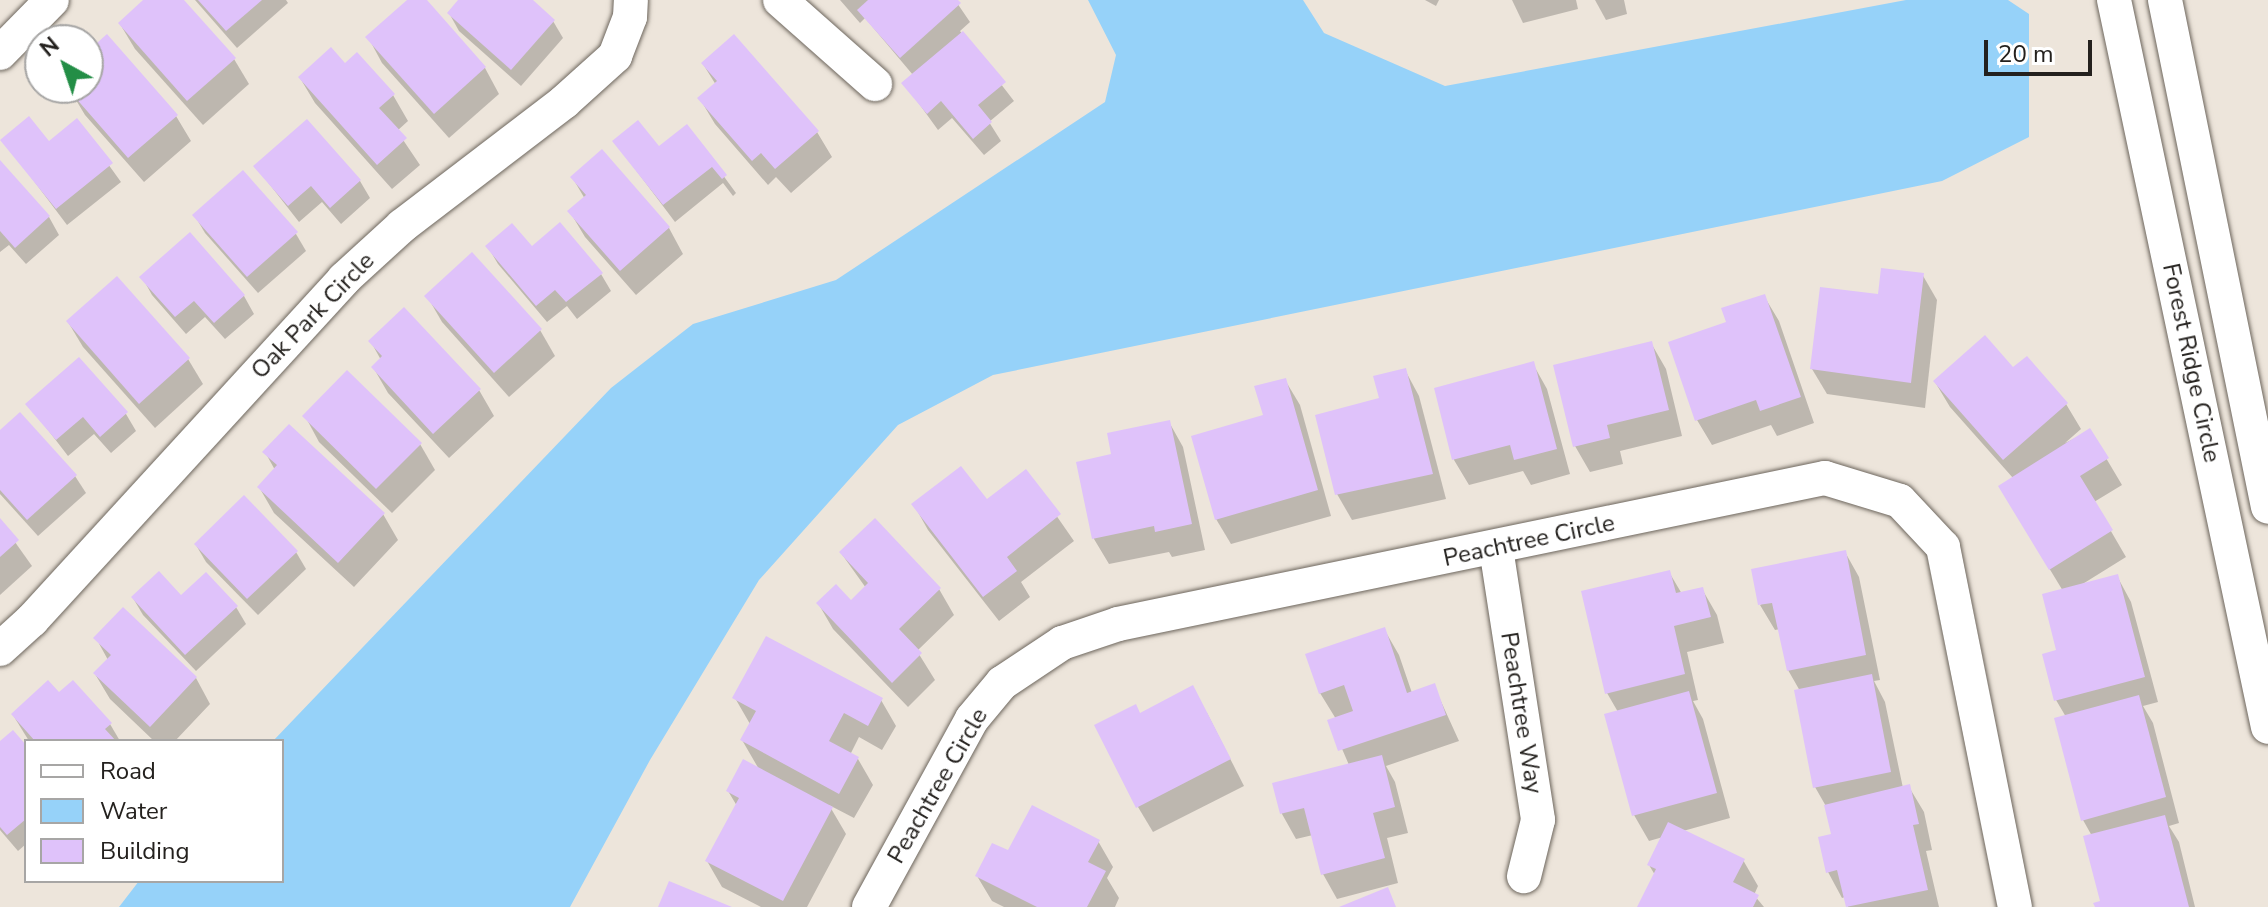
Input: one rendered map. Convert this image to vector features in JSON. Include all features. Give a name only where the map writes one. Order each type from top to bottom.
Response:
[{"type":"street","points":[[0,53],[52,0]]},
{"type":"street","name":"Oak Park Circle","points":[[0,649],[32,620],[344,279],[402,226],[564,102],[615,56],[630,17],[631,0]]},
{"type":"street","points":[[780,0],[875,84]]},
{"type":"street","name":"Forest Ridge Circle","points":[[2114,0],[2268,727]]},
{"type":"street","name":"Forest Ridge Circle","points":[[2165,0],[2268,507]]},
{"type":"street","name":"Peachtree Circle","points":[[869,907],[972,719],[1002,683],[1062,643],[1118,624],[1825,478],[1900,501],[1943,547],[2015,907]]},
{"type":"street","name":"Peachtree Way","points":[[1496,548],[1538,820],[1524,876]]},
{"type":"water","points":[[1088,0],[1303,0],[1324,33],[1445,86],[1906,0],[2008,0],[2029,14],[2029,137],[1942,181],[993,375],[898,425],[759,580],[650,760],[570,907],[119,907],[137,883],[284,883],[284,739],[275,739],[611,388],[693,324],[836,280],[1105,102],[1116,55]]},
{"type":"building","points":[[143,0],[184,0],[236,58],[187,101],[118,23]]},
{"type":"building","points":[[198,0],[262,0],[226,31]]},
{"type":"building","points":[[407,0],[427,0],[486,67],[434,114],[365,37]]},
{"type":"building","points":[[458,0],[533,0],[555,20],[511,70],[447,13]]},
{"type":"building","points":[[868,0],[958,0],[961,3],[900,58],[857,10]]},
{"type":"building","points":[[963,31],[1006,82],[978,105],[992,122],[973,139],[941,101],[927,114],[901,83]]},
{"type":"building","points":[[107,34],[178,115],[128,158],[81,104],[104,104],[104,37]]},
{"type":"building","points":[[734,34],[819,131],[775,169],[761,153],[752,161],[697,98],[717,81],[701,63]]},
{"type":"building","points":[[331,47],[345,63],[357,52],[395,94],[379,108],[407,138],[377,165],[298,77]]},
{"type":"building","points":[[29,116],[49,141],[77,118],[113,163],[56,209],[0,140]]},
{"type":"building","points":[[307,119],[361,180],[330,208],[311,186],[288,206],[253,166]]},
{"type":"building","points":[[638,120],[659,146],[687,124],[727,175],[722,179],[712,167],[663,205],[612,141]]},
{"type":"building","points":[[602,149],[670,227],[620,271],[567,211],[586,195],[570,177]]},
{"type":"building","points":[[0,160],[50,216],[15,248],[0,231]]},
{"type":"building","points":[[243,170],[298,232],[247,277],[192,215]]},
{"type":"building","points":[[560,222],[603,273],[566,302],[555,290],[536,306],[485,246],[512,223],[532,246]]},
{"type":"building","points":[[190,232],[245,295],[214,323],[194,301],[175,317],[139,277]]},
{"type":"building","points":[[472,252],[542,329],[494,373],[424,296]]},
{"type":"building","points":[[1881,268],[1924,273],[1911,383],[1810,369],[1820,287],[1878,294]]},
{"type":"building","points":[[117,276],[190,358],[139,404],[66,321]]},
{"type":"building","points":[[1765,294],[1801,397],[1760,411],[1756,400],[1695,421],[1668,342],[1726,322],[1721,308]]},
{"type":"building","points":[[404,307],[481,389],[433,434],[371,367],[382,356],[368,341]]},
{"type":"building","points":[[1985,335],[2013,367],[2027,356],[2068,403],[2003,460],[1933,381]]},
{"type":"building","points":[[1652,341],[1669,410],[1607,425],[1610,438],[1573,447],[1553,365]]},
{"type":"building","points":[[79,357],[128,412],[100,437],[83,417],[56,440],[25,404]]},
{"type":"building","points":[[1534,361],[1557,449],[1514,460],[1510,445],[1452,460],[1434,388]]},
{"type":"building","points":[[1406,368],[1433,474],[1335,495],[1315,415],[1379,398],[1373,376]]},
{"type":"building","points":[[347,370],[422,443],[376,489],[302,416]]},
{"type":"building","points":[[1286,378],[1318,490],[1215,520],[1191,436],[1263,415],[1254,386]]},
{"type":"building","points":[[20,412],[77,475],[27,520],[0,490],[0,430]]},
{"type":"building","points":[[1170,420],[1192,524],[1155,532],[1154,526],[1092,539],[1076,462],[1111,454],[1107,433]]},
{"type":"building","points":[[289,424],[385,513],[338,563],[257,487],[277,465],[262,452]]},
{"type":"building","points":[[2090,428],[2109,458],[2080,476],[2113,530],[2049,570],[1998,486]]},
{"type":"building","points":[[961,466],[987,499],[1026,469],[1061,514],[1007,557],[1017,571],[983,597],[911,504]]},
{"type":"building","points":[[244,495],[298,551],[247,599],[194,544]]},
{"type":"building","points":[[0,518],[19,540],[0,557]]},
{"type":"building","points":[[875,518],[941,588],[899,629],[922,653],[892,683],[816,603],[836,584],[851,600],[868,583],[839,552]]},
{"type":"building","points":[[1846,550],[1866,655],[1787,671],[1772,603],[1758,605],[1751,569]]},
{"type":"building","points":[[1670,570],[1676,593],[1703,587],[1711,617],[1674,626],[1685,674],[1605,694],[1581,591]]},
{"type":"building","points":[[159,571],[181,595],[206,572],[238,606],[185,655],[131,597]]},
{"type":"building","points":[[2118,574],[2145,677],[2054,701],[2042,654],[2056,650],[2042,594]]},
{"type":"building","points":[[123,607],[197,677],[150,727],[93,673],[111,655],[93,638]]},
{"type":"building","points":[[1385,627],[1407,693],[1435,683],[1446,715],[1338,751],[1327,720],[1353,711],[1344,685],[1319,694],[1305,654]]},
{"type":"building","points":[[766,636],[883,698],[868,726],[844,713],[829,741],[859,757],[839,794],[740,740],[756,711],[732,698]]},
{"type":"building","points":[[1872,674],[1891,772],[1813,788],[1794,690]]},
{"type":"building","points":[[48,680],[59,692],[73,680],[112,723],[105,729],[114,739],[33,739],[11,714]]},
{"type":"building","points":[[1193,685],[1231,759],[1136,808],[1094,725],[1136,704],[1140,713]]},
{"type":"building","points":[[1689,691],[1717,793],[1632,816],[1604,714]]},
{"type":"building","points":[[2139,695],[2166,797],[2081,821],[2054,718]]},
{"type":"building","points":[[13,730],[24,743],[24,821],[7,835],[0,827],[0,741]]},
{"type":"building","points":[[1382,755],[1395,807],[1373,813],[1385,858],[1321,875],[1304,808],[1280,814],[1272,783]]},
{"type":"building","points":[[743,759],[833,807],[783,901],[705,861],[739,798],[726,791]]},
{"type":"building","points":[[1910,784],[1919,824],[1913,825],[1928,890],[1846,907],[1837,870],[1826,873],[1818,837],[1831,834],[1824,805]]},
{"type":"building","points":[[1032,805],[1100,840],[1088,862],[1106,871],[1087,907],[1037,907],[975,876],[992,843],[1008,850]]},
{"type":"building","points":[[2165,815],[2189,907],[2095,907],[2093,903],[2100,901],[2083,836]]},
{"type":"building","points":[[1668,822],[1745,859],[1733,882],[1759,895],[1753,907],[1637,907],[1656,869],[1647,865]]},
{"type":"building","points":[[669,881],[732,907],[658,907]]},
{"type":"building","points":[[1388,887],[1396,907],[1339,907]]}]
